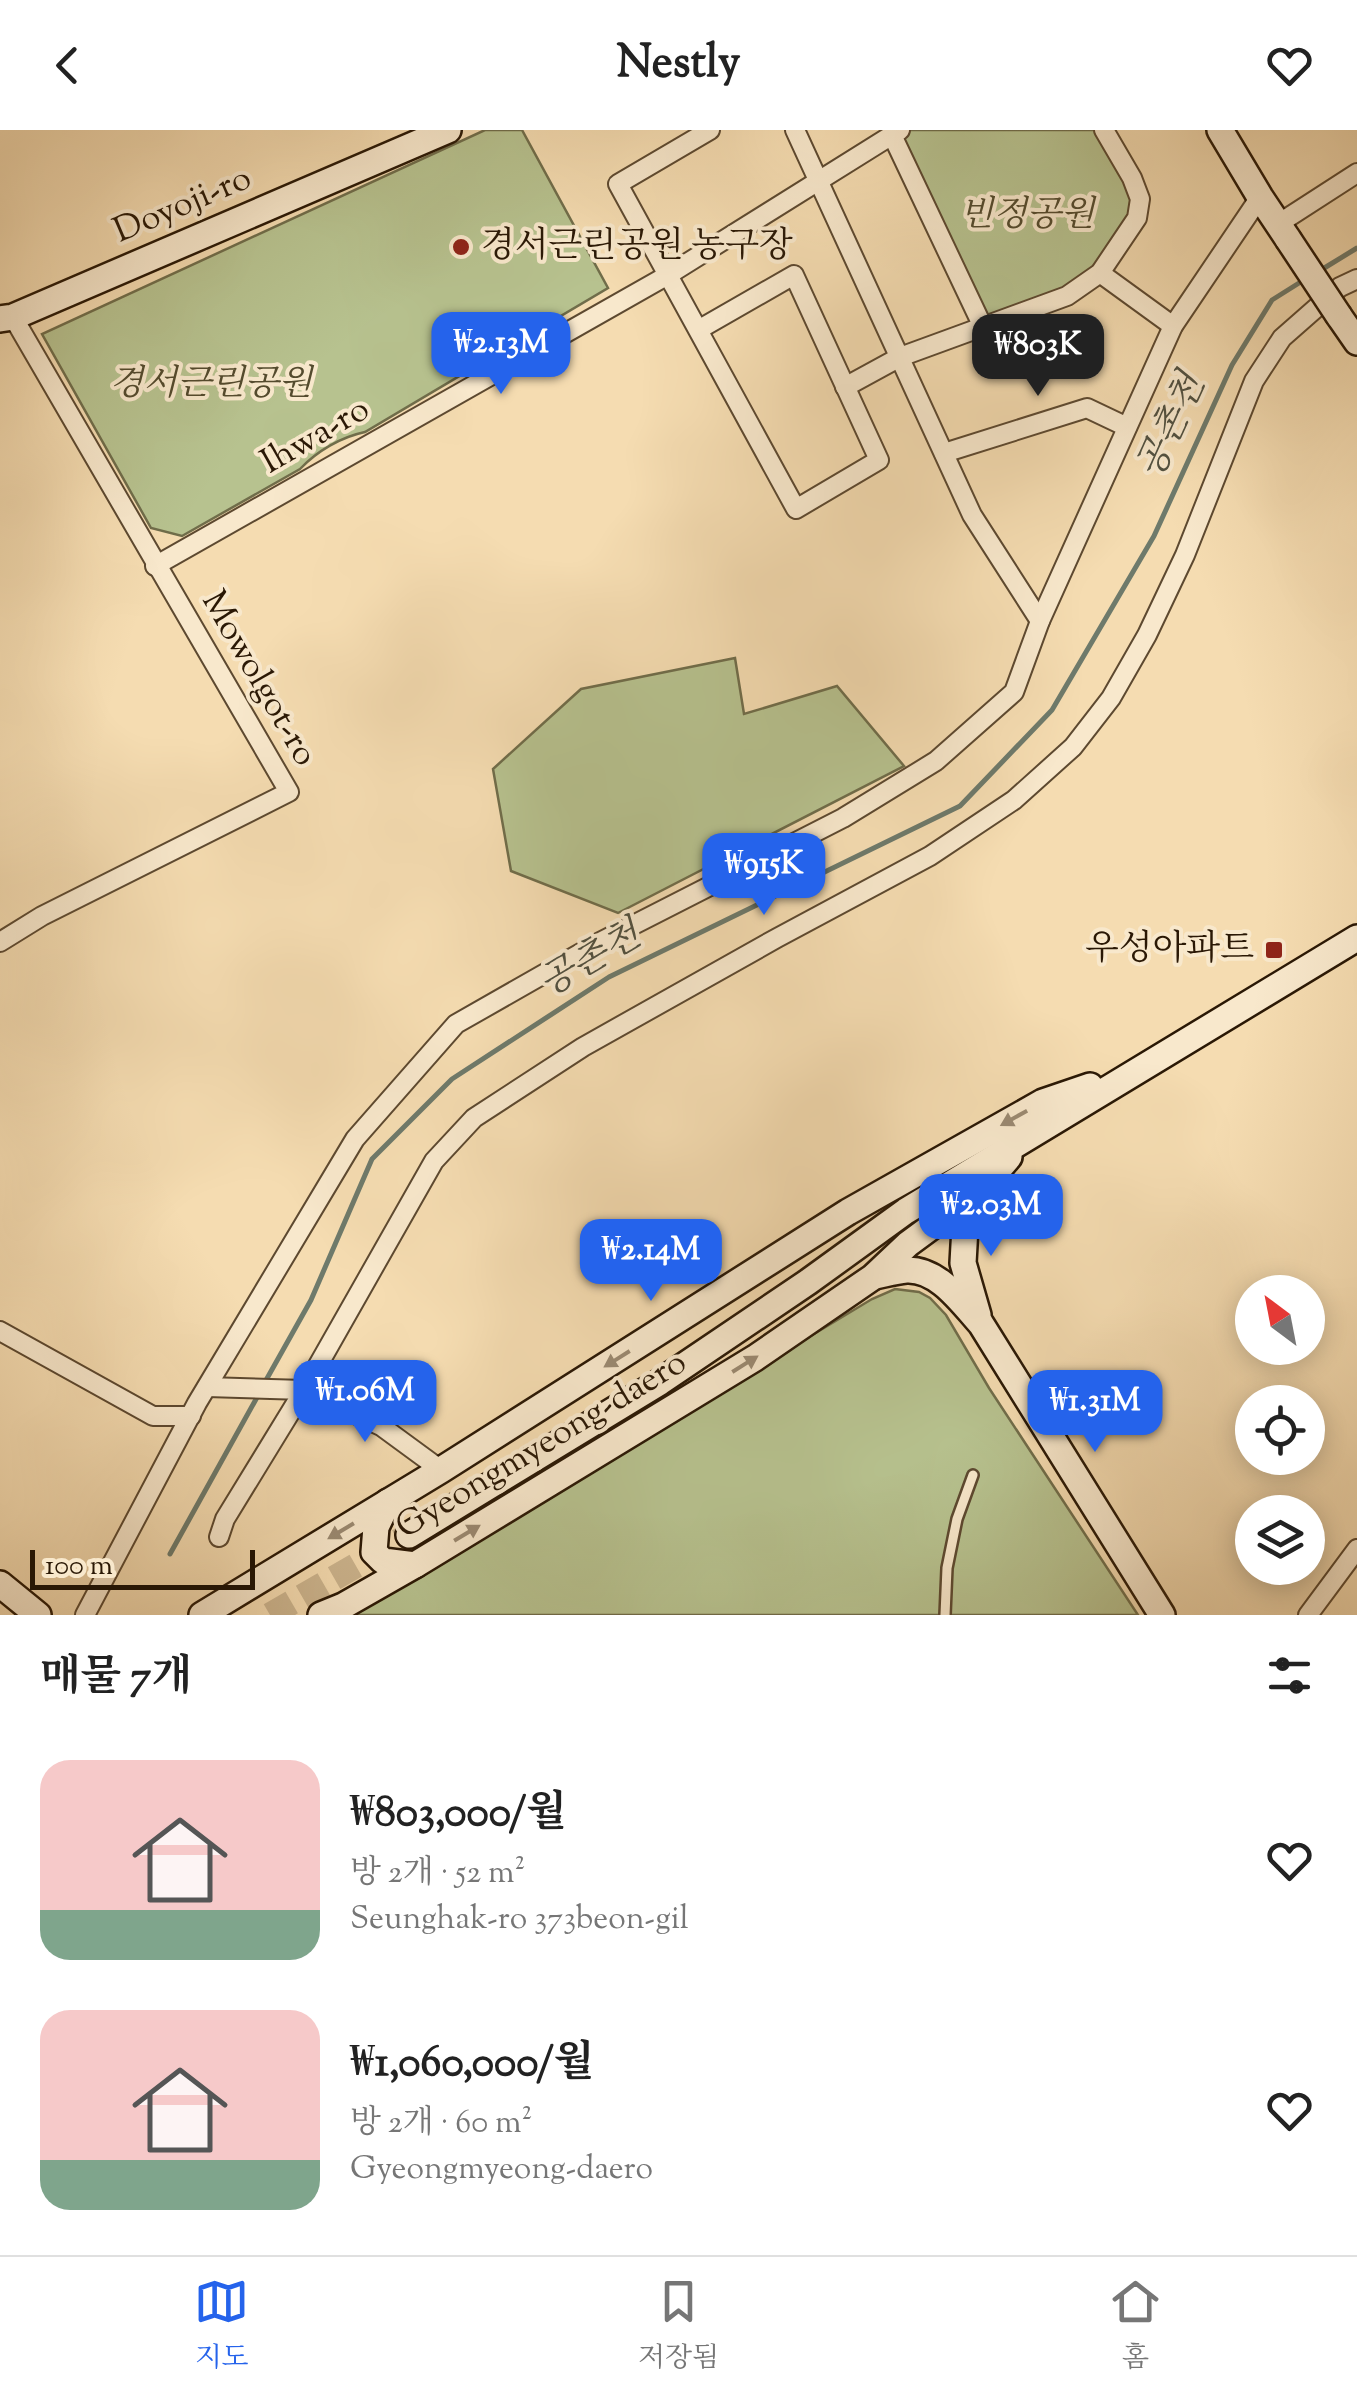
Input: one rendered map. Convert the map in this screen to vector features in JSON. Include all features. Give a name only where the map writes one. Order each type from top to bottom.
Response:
[{"type":"main road","name":"Doyoji-ro","points":[[6,318],[448,130]]},
{"type":"main road","points":[[1220,130],[1357,342]]},
{"type":"main road","name":"Gyeongmyeong-daero","points":[[409,1534],[660,1382],[906,1212],[1357,938]]},
{"type":"main road","name":"Gyeongmyeong-daero","points":[[202,1615],[441,1470],[848,1212],[1042,1102],[1137,1070]]},
{"type":"main road","name":"Gyeongmyeong-daero","points":[[331,1612],[755,1358],[874,1276],[908,1244],[980,1191],[1024,1138]]},
{"type":"main road","points":[[980,1191],[965,1227],[963,1263],[981,1324]]},
{"type":"main road","points":[[874,1276],[910,1270],[928,1274],[956,1296],[981,1324],[1162,1615]]},
{"type":"main road","points":[[388,1502],[376,1527],[374,1552],[384,1562],[415,1565]]},
{"type":"main road","points":[[0,1584],[38,1615]]},
{"type":"main road","points":[[0,1602],[7,1615]]},
{"type":"street","points":[[698,330],[794,275],[879,460],[796,509],[618,184],[710,130]]},
{"type":"street","points":[[795,130],[972,515],[1040,621]]},
{"type":"street","points":[[845,387],[900,357],[1066,296],[1100,273],[1137,218],[1140,199],[1104,130]]},
{"type":"street","points":[[896,132],[982,327]]},
{"type":"street","name":"Ihwa-ro","points":[[155,566],[668,275],[896,132]]},
{"type":"street","points":[[1283,231],[1357,174]]},
{"type":"street","points":[[85,1615],[190,1416],[214,1387],[355,1139],[456,1024],[600,942],[843,818],[936,761],[1014,692],[1040,621],[1173,326],[1260,197]]},
{"type":"street","points":[[1100,273],[1173,326]]},
{"type":"street","points":[[218,1536],[434,1162],[474,1118],[583,1046],[930,856],[1014,800],[1073,747],[1111,698],[1147,635],[1185,555],[1254,382],[1282,338],[1338,288],[1357,279]]},
{"type":"street","name":"Mowolgot-ro","points":[[0,942],[42,916],[289,792],[6,318]]},
{"type":"street","points":[[944,453],[1088,408],[1127,427]]},
{"type":"street","points":[[0,1331],[154,1416],[190,1416]]},
{"type":"street","points":[[214,1387],[300,1390],[381,1426],[441,1470]]},
{"type":"street","points":[[1308,1615],[1357,1549]]},
{"type":"lane","points":[[945,1615],[946,1568],[956,1519],[973,1475]]},
{"type":"green space","name":"경서근린공원","points":[[485,130],[522,130],[608,288],[365,432],[330,446],[300,469],[182,536],[151,528],[42,334]]},
{"type":"green space","name":"빈정공원","points":[[905,130],[1101,130],[1137,199],[1097,272],[1065,294],[984,324],[895,136]]},
{"type":"green space","points":[[735,658],[744,714],[837,686],[904,766],[618,913],[511,871],[493,769],[581,689]]},
{"type":"green space","points":[[895,1289],[919,1292],[946,1315],[989,1388],[1138,1615],[348,1615],[872,1299]]},
{"type":"waterway","name":"공촌천","points":[[1321,270],[1357,248]]},
{"type":"waterway","name":"공촌천","points":[[265,1382],[311,1300],[372,1159],[452,1079],[609,977],[960,806],[1052,710],[1154,536],[1232,365],[1272,300],[1307,278]]},
{"type":"waterway","name":"공촌천","points":[[170,1554],[260,1392]]},
{"type":"tunnel","points":[[270,1615],[409,1535]]},
{"type":"place","name":"경서근린공원 농구장","points":[[461,247]]},
{"type":"place","name":"우성아파트","points":[[1274,950]]}]
